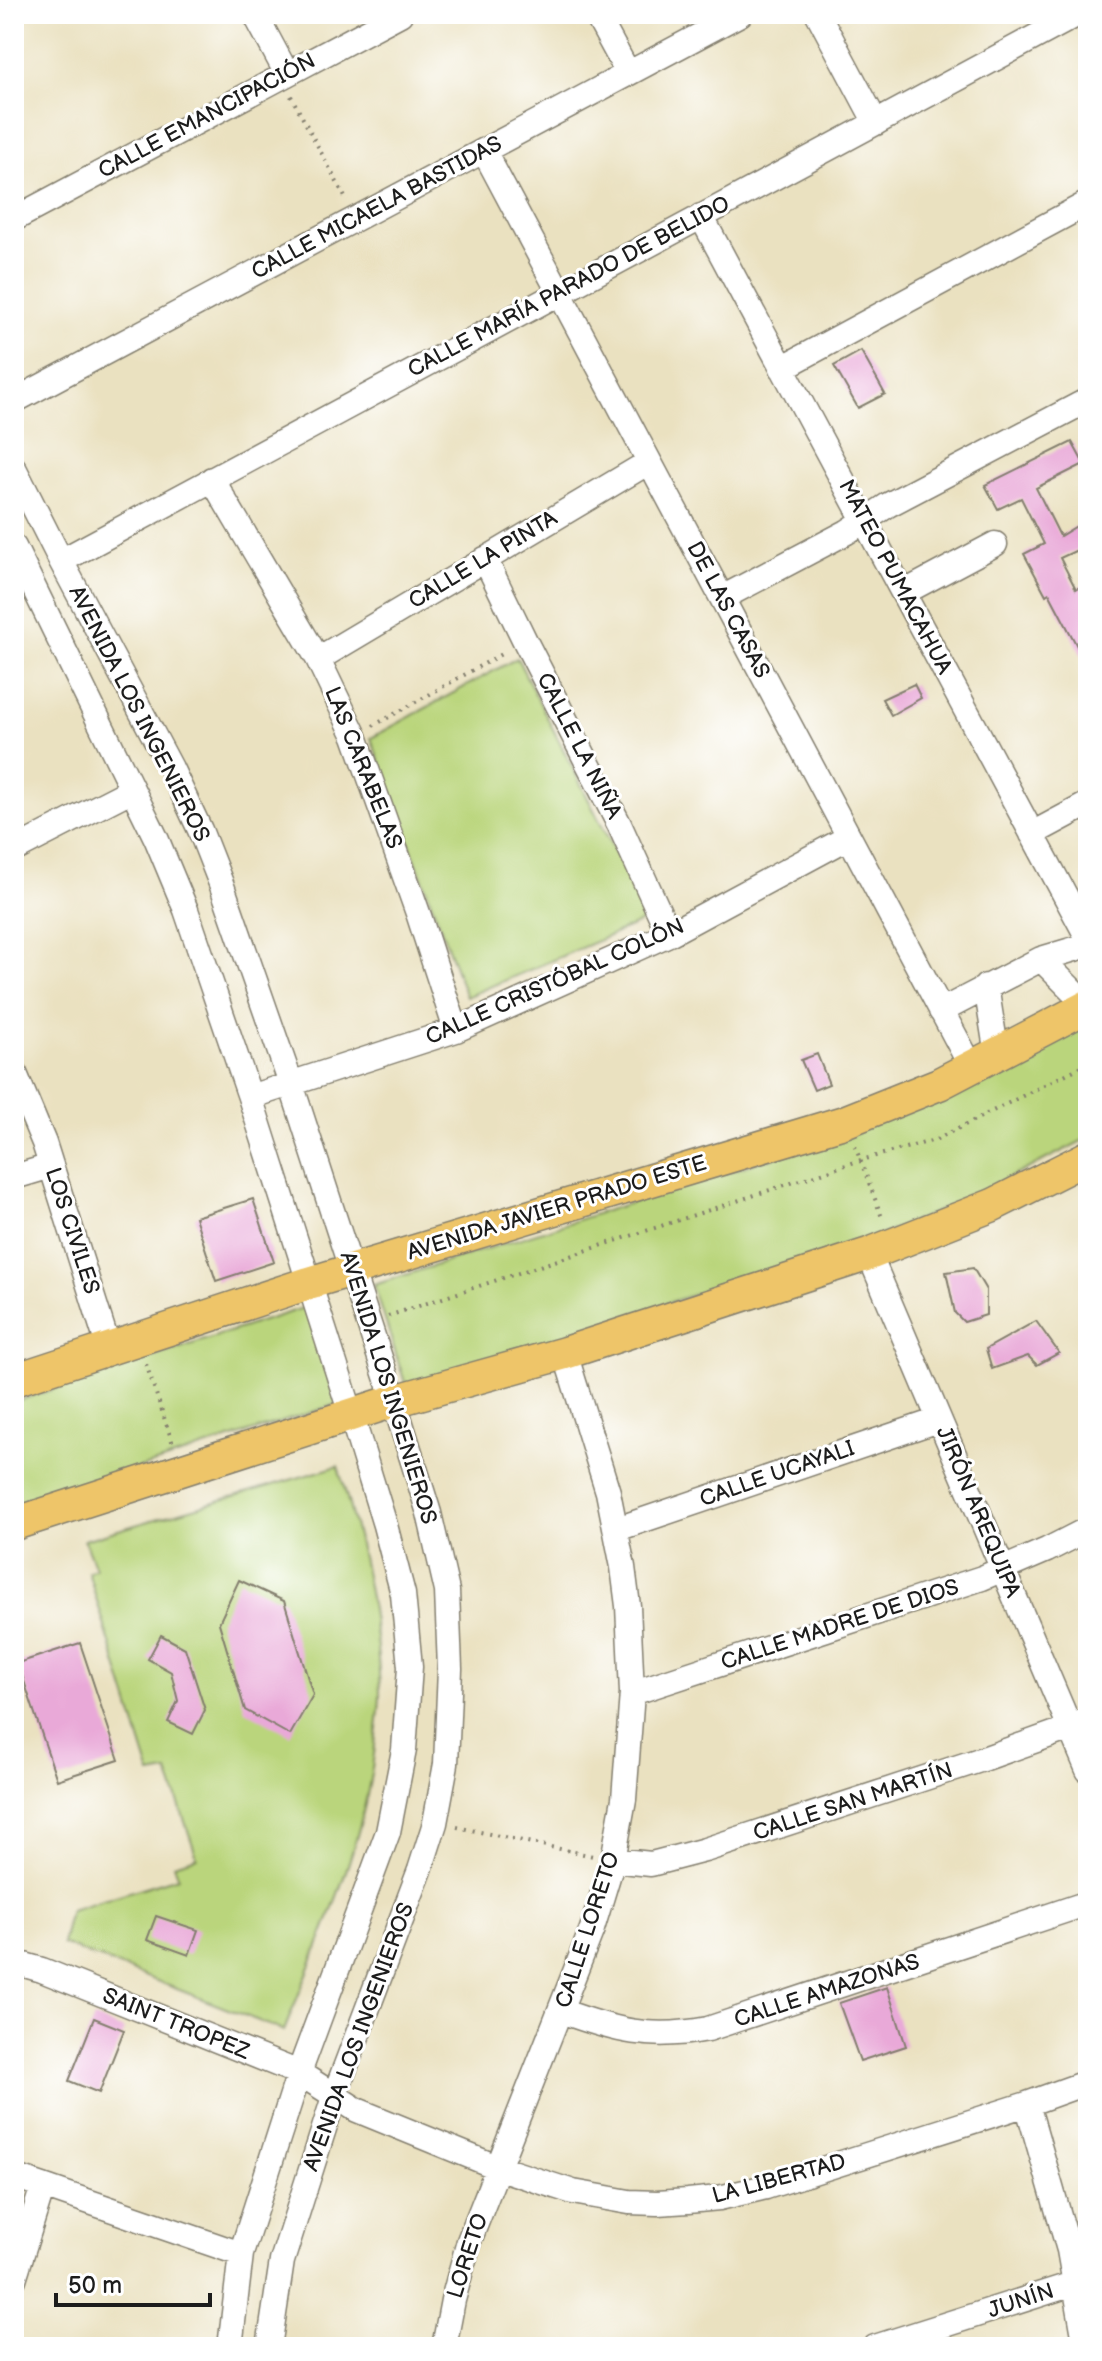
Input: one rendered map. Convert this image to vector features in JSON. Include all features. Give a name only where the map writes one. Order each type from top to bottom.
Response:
[{"type":"main road","name":"AVENIDA JAVIER PRADO ESTE","points":[[14,1380],[309,1283],[844,1122],[904,1099],[985,1061],[1088,1006]]},
{"type":"main road","points":[[14,1524],[351,1414],[565,1353],[881,1250],[993,1205],[1088,1157]]},
{"type":"street","points":[[255,14],[287,74]]},
{"type":"street","name":"CALLE EMANCIPACIÓN","points":[[14,219],[400,14]]},
{"type":"street","points":[[596,14],[628,73]]},
{"type":"street","name":"CALLE MICAELA BASTIDAS","points":[[14,401],[740,14]]},
{"type":"street","points":[[818,14],[876,123]]},
{"type":"street","name":"CALLE MARÍA PARADO DE BELIDO","points":[[61,561],[1078,14]]},
{"type":"street","name":"DE LAS CASAS","points":[[484,151],[941,1011],[985,1061]]},
{"type":"street","points":[[782,368],[1088,203]]},
{"type":"street","name":"MATEO PUMACAHUA","points":[[701,216],[1088,938]]},
{"type":"street","points":[[722,598],[888,505],[1088,400]]},
{"type":"street","name":"CALLE LA PINTA","points":[[318,659],[649,462]]},
{"type":"street","name":"AVENIDA LOS INGENIEROS","points":[[14,468],[171,768],[222,886],[369,1322],[429,1513],[447,1591],[450,1669],[446,1764],[435,1823],[334,2097],[282,2261],[269,2347]]},
{"type":"street","name":"LAS CARABELAS","points":[[212,479],[318,659],[355,736],[456,1030]]},
{"type":"street","points":[[903,593],[995,544]]},
{"type":"street","name":"AVENIDA LOS INGENIEROS","points":[[14,547],[177,886],[250,1097],[351,1414],[403,1594],[410,1667],[404,1750],[388,1832],[299,2073],[241,2254],[230,2347]]},
{"type":"street","name":"CALLE LA NIÑA","points":[[485,559],[619,824],[669,934]]},
{"type":"street","points":[[14,850],[131,790]]},
{"type":"street","points":[[1032,834],[1088,804]]},
{"type":"street","name":"CALLE CRISTÓBAL COLÓN","points":[[250,1097],[456,1030],[669,934],[849,837]]},
{"type":"street","points":[[941,1011],[1041,959],[1088,945]]},
{"type":"street","points":[[1041,959],[1088,1006]]},
{"type":"street","points":[[985,1061],[986,986]]},
{"type":"street","name":"LOS CIVILES","points":[[14,1071],[124,1344]]},
{"type":"street","points":[[14,1177],[51,1166]]},
{"type":"street","name":"JIRÓN AREQUIPA","points":[[881,1250],[938,1420],[1003,1569],[1079,1723],[1088,1770]]},
{"type":"street","name":"CALLE LORETO","points":[[499,2168],[592,1929],[613,1860],[626,1784],[632,1693],[628,1606],[617,1529],[608,1492],[565,1353]]},
{"type":"street","name":"CALLE UCAYALI","points":[[617,1529],[938,1420]]},
{"type":"street","name":"CALLE MADRE DE DIOS","points":[[632,1693],[982,1578],[1088,1529]]},
{"type":"street","name":"CALLE SAN MARTÍN","points":[[613,1860],[651,1864],[705,1850],[922,1780],[1079,1723]]},
{"type":"street","name":"CALLE AMAZONAS","points":[[561,2011],[629,2032],[674,2034],[708,2029],[1088,1903]]},
{"type":"street","name":"SAINT TROPEZ","points":[[14,1962],[42,1970],[299,2073],[334,2097]]},
{"type":"street","name":"LA LIBERTAD","points":[[334,2097],[357,2110],[544,2184],[602,2198],[657,2203],[719,2198],[766,2187],[1088,2082]]},
{"type":"street","points":[[1027,2104],[1062,2222],[1086,2347]]},
{"type":"street","name":"LORETO","points":[[444,2347],[460,2270],[499,2168]]},
{"type":"street","points":[[14,2176],[241,2254]]},
{"type":"street","points":[[14,2279],[43,2186]]},
{"type":"street","name":"JUNÍN","points":[[875,2347],[1076,2283]]},
{"type":"path","points":[[287,74],[288,89],[356,219]]},
{"type":"path","points":[[355,736],[525,641]]},
{"type":"path","points":[[369,1322],[861,1160],[935,1140],[1088,1063]]},
{"type":"path","points":[[844,1122],[861,1160],[881,1250]]},
{"type":"path","points":[[124,1344],[182,1469]]},
{"type":"path","points":[[435,1823],[613,1860]]},
{"type":"green space","points":[[517,658],[649,919],[466,997],[371,738]]},
{"type":"green space","points":[[1088,1024],[1088,1138],[976,1195],[881,1235],[406,1386],[374,1285],[793,1151],[938,1099]]},
{"type":"green space","points":[[306,1307],[337,1404],[14,1509],[14,1402]]},
{"type":"green space","points":[[338,1466],[372,1607],[379,1664],[379,1714],[371,1774],[353,1849],[284,2031],[62,1944],[70,1910],[178,1877],[174,1864],[197,1857],[168,1772],[151,1775],[88,1572],[95,1568],[84,1540]]},
{"type":"building","points":[[861,351],[885,394],[858,408],[834,366]]},
{"type":"building","points":[[1072,442],[1084,464],[1036,488],[1060,536],[1088,519],[1088,545],[1060,558],[1076,589],[1088,582],[1088,667],[1049,593],[1046,595],[1024,554],[1044,544],[1021,498],[998,509],[985,485]]},
{"type":"building","points":[[914,684],[921,698],[891,715],[882,699]]},
{"type":"building","points":[[817,1054],[829,1084],[814,1090],[801,1060]]},
{"type":"building","points":[[253,1199],[274,1262],[216,1281],[195,1217]]},
{"type":"building","points":[[973,1268],[986,1290],[986,1315],[964,1322],[955,1313],[946,1272]]},
{"type":"building","points":[[1036,1321],[1059,1353],[1037,1365],[1028,1356],[992,1369],[986,1349]]},
{"type":"building","points":[[239,1580],[284,1601],[313,1695],[290,1735],[245,1710],[219,1623]]},
{"type":"building","points":[[161,1635],[185,1648],[205,1710],[193,1734],[168,1722],[178,1701],[171,1672],[148,1659]]},
{"type":"building","points":[[80,1643],[119,1760],[57,1780],[18,1663]]},
{"type":"building","points":[[156,1916],[198,1930],[189,1955],[147,1940]]},
{"type":"building","points":[[887,1987],[906,2046],[860,2061],[839,2003]]},
{"type":"building","points":[[94,2018],[124,2030],[99,2093],[69,2081]]}]
